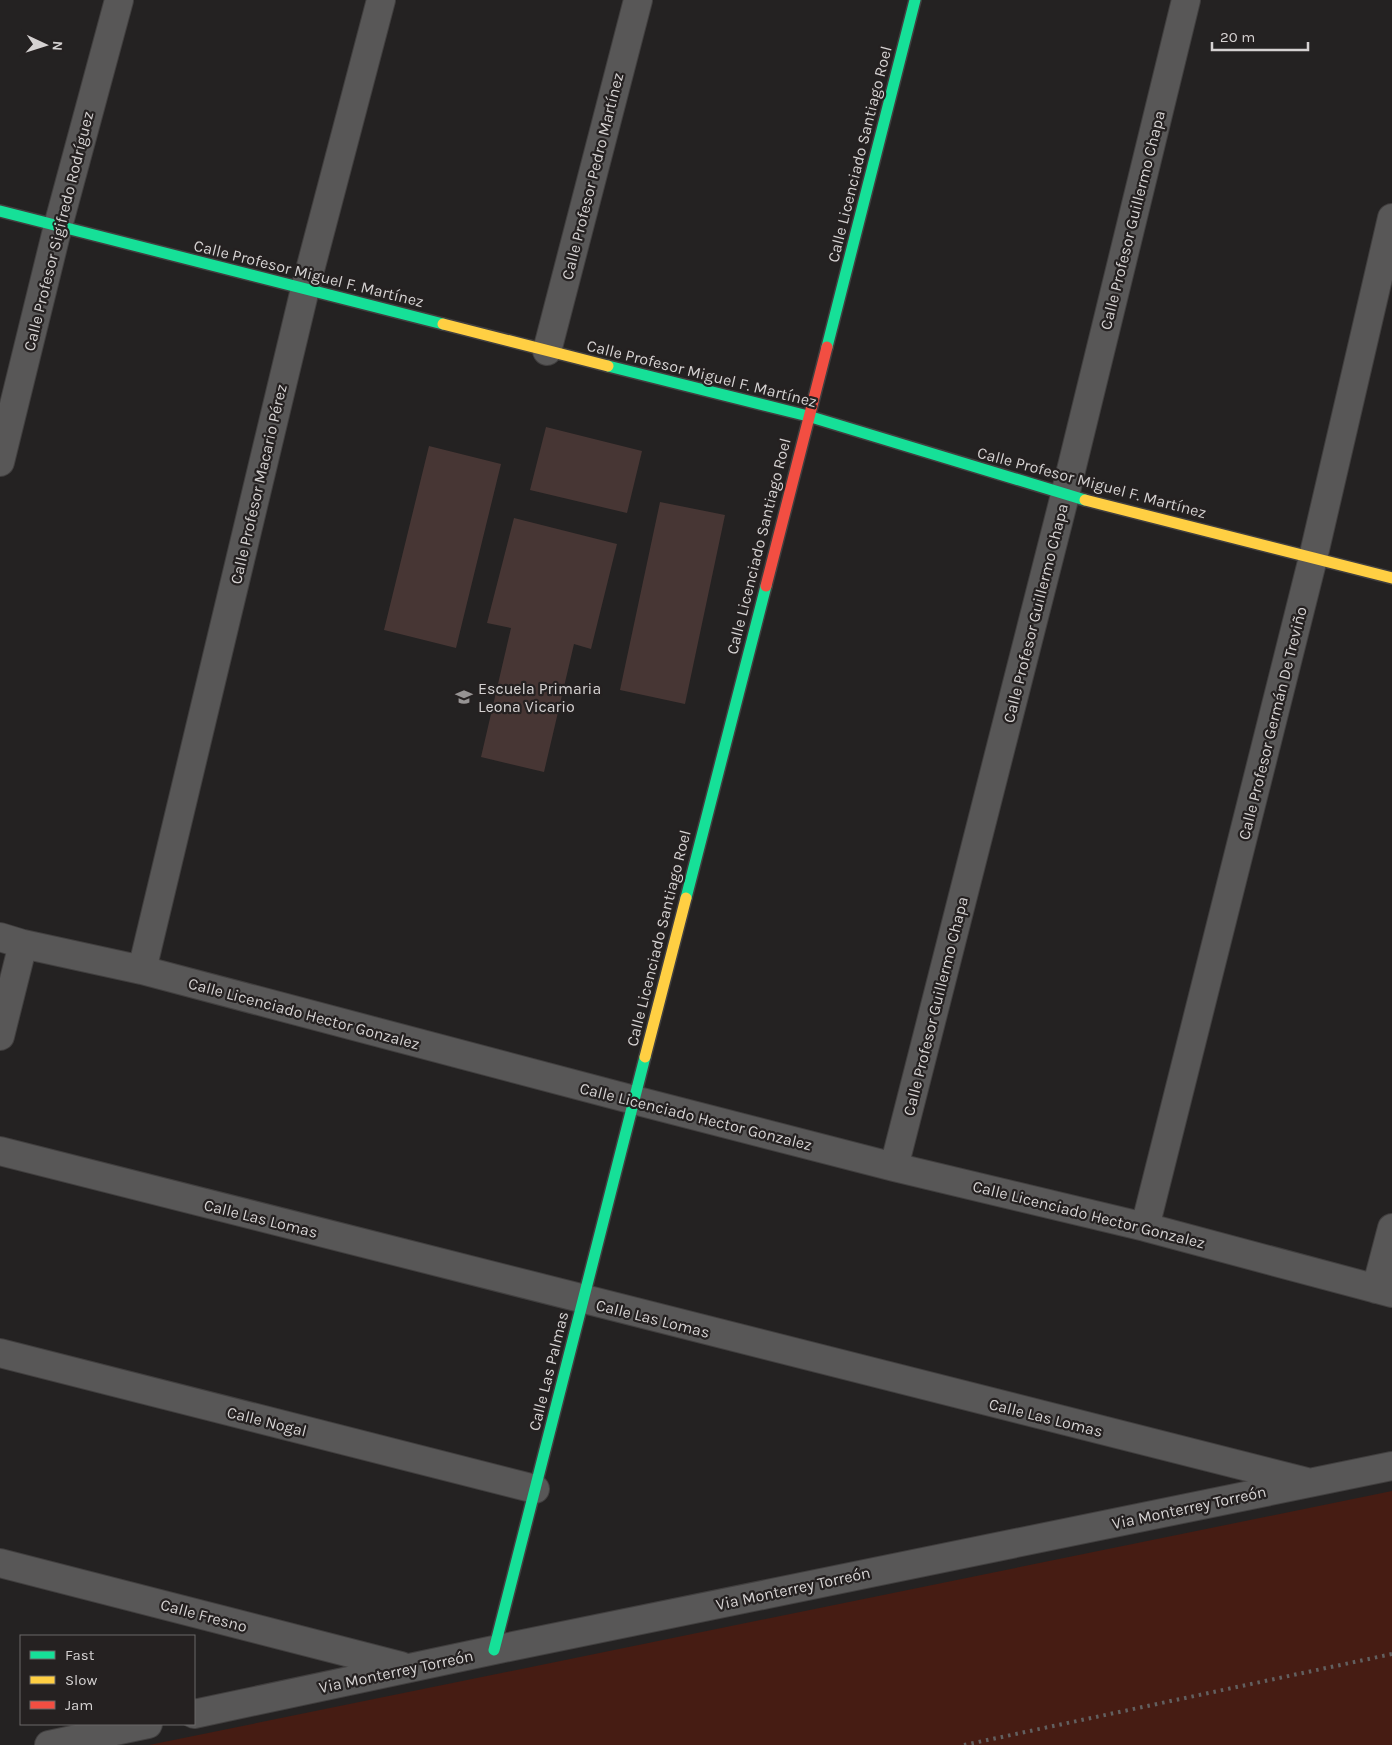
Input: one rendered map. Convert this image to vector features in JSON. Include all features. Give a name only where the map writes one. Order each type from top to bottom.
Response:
[{"type":"street","name":"Calle Profesor Sigifredo Rodríguez","points":[[0,462],[58,226],[119,0]]},
{"type":"street","name":"Calle Profesor Macario Pérez","points":[[142,970],[305,289],[381,0]]},
{"type":"street","name":"Calle Profesor Pedro Martínez","points":[[547,352],[638,0]]},
{"type":"street","name":"Calle Licenciado Santiago Roel","points":[[634,1100],[915,0]]},
{"type":"street","name":"Calle Profesor Guillermo Chapa","points":[[894,1167],[1065,495],[1186,0]]},
{"type":"street","name":"Calle Profesor Miguel F. Martínez","points":[[0,211],[547,352],[808,416],[1065,495],[1392,578]]},
{"type":"street","name":"Calle Profesor Germán De Treviño","points":[[1145,1227],[1313,558],[1392,218]]},
{"type":"street","name":"Calle Licenciado Hector Gonzalez","points":[[11,941],[142,970],[634,1100],[894,1167],[1145,1227],[1384,1291]]},
{"type":"street","points":[[0,1036],[11,941]]},
{"type":"street","name":"Calle Las Palmas","points":[[494,1650],[634,1100]]},
{"type":"street","name":"Calle Las Lomas","points":[[0,1151],[1307,1482]]},
{"type":"street","points":[[1384,1291],[1392,1228]]},
{"type":"street","name":"Calle Nogal","points":[[0,1353],[535,1489]]},
{"type":"street","name":"Via Monterrey Torreón","points":[[195,1714],[407,1668],[1392,1466]]},
{"type":"street","name":"Calle Fresno","points":[[0,1562],[407,1668]]},
{"type":"street","points":[[49,1745],[143,1725]]},
{"type":"shaded area","points":[[1392,1491],[1392,1745],[149,1745]]},
{"type":"building","points":[[546,427],[642,451],[627,513],[530,490]]},
{"type":"building","points":[[429,446],[501,464],[456,648],[384,630]]},
{"type":"building","points":[[660,502],[725,515],[685,704],[620,690]]},
{"type":"building","points":[[514,518],[617,544],[591,649],[574,644],[544,772],[481,757],[511,628],[487,623]]},
{"type":"railway","points":[[964,1745],[1392,1654]]},
{"type":"traffic: fast","points":[[827,347],[915,0]]},
{"type":"traffic: fast","points":[[0,211],[443,324]]},
{"type":"traffic: fast","points":[[608,366],[808,416],[1085,500]]},
{"type":"traffic: fast","points":[[686,898],[766,586]]},
{"type":"traffic: fast","points":[[494,1650],[645,1057]]},
{"type":"traffic: slow","points":[[443,324],[608,366]]},
{"type":"traffic: slow","points":[[1085,500],[1392,578]]},
{"type":"traffic: slow","points":[[645,1057],[686,898]]},
{"type":"traffic: jam","points":[[766,586],[827,347]]},
{"type":"place","name":"Escuela Primaria Leona Vicario","points":[[464,697]]}]
